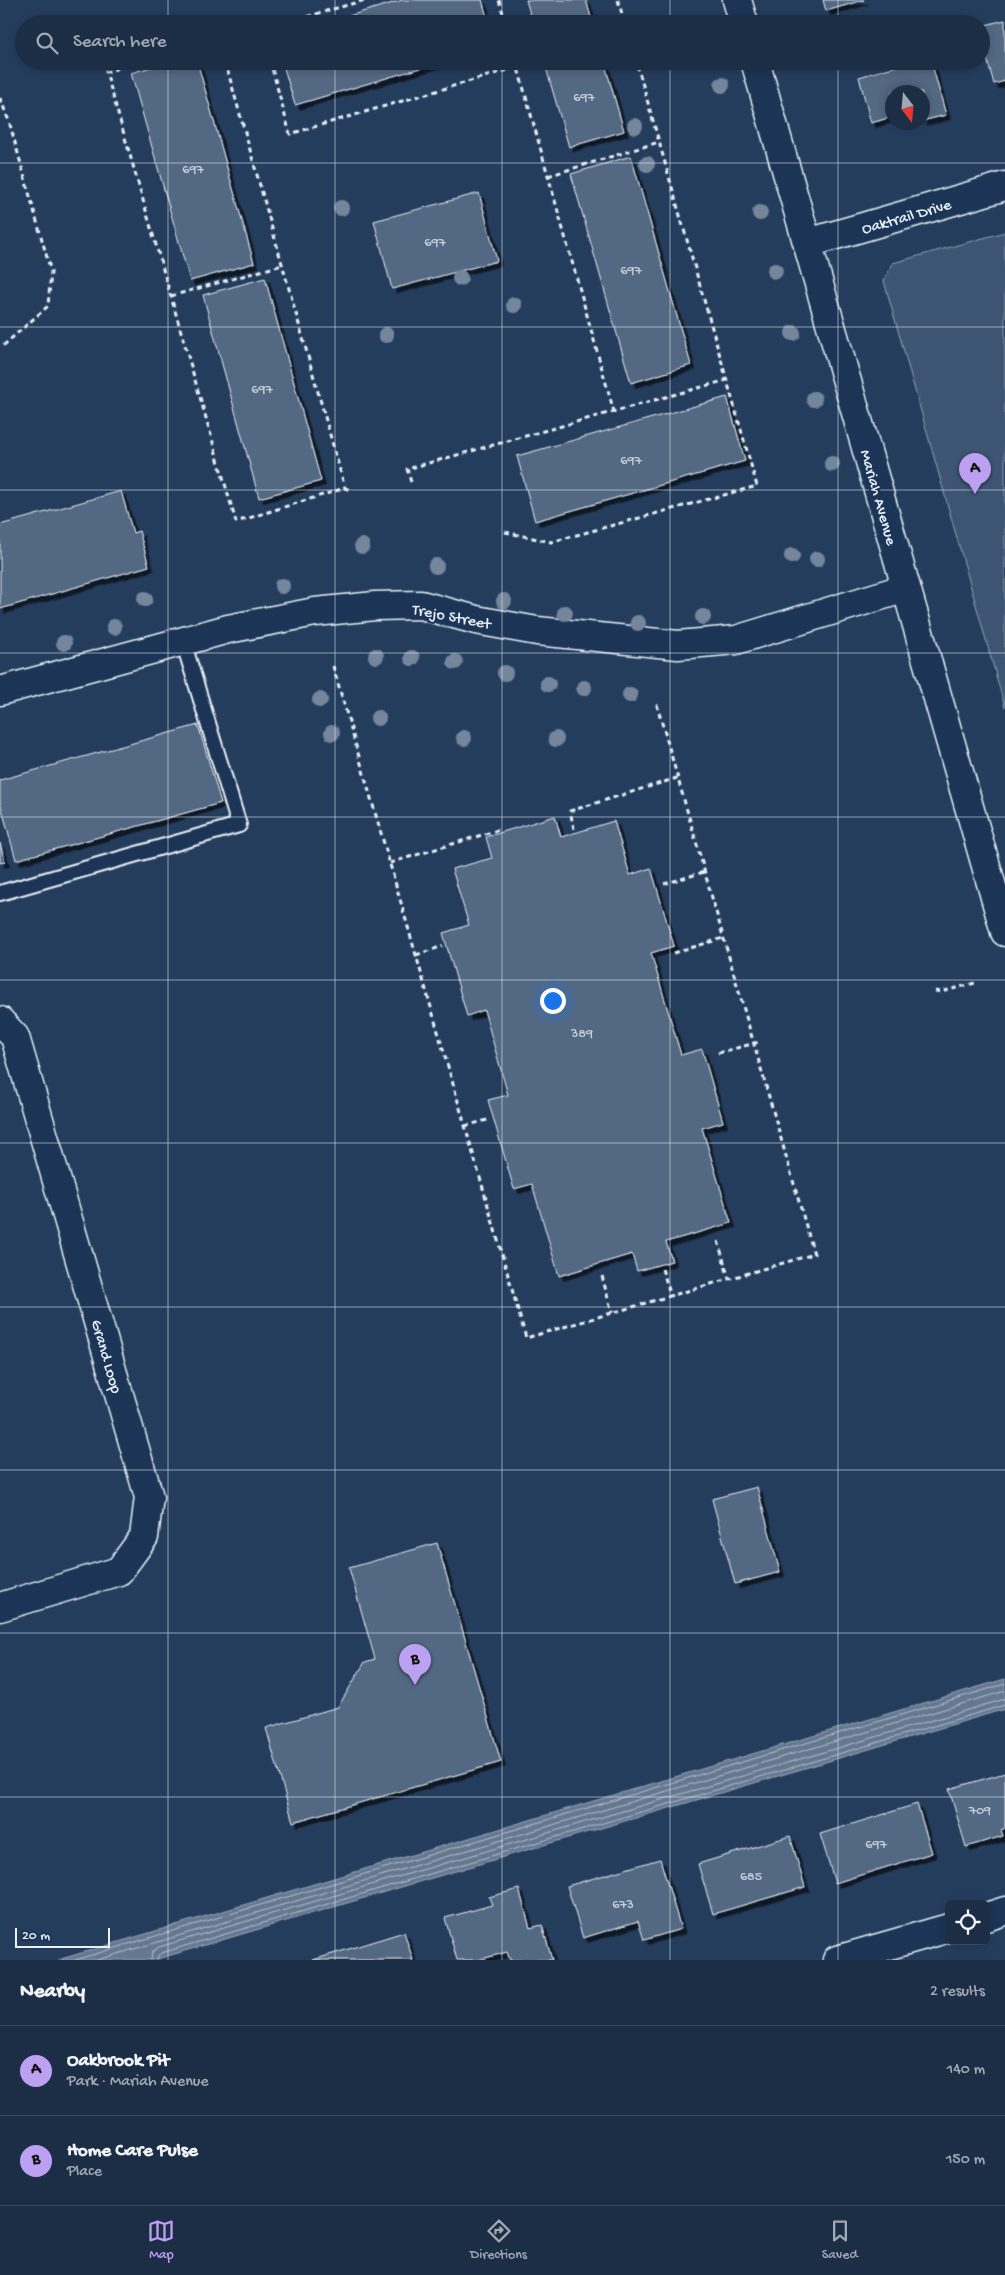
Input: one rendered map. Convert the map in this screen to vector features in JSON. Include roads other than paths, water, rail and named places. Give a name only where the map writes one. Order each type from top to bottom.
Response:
[{"type":"street","points":[[737,0],[741,15]]},
{"type":"street","name":"Mariah Avenue","points":[[758,70],[1005,932]]},
{"type":"street","name":"Oaktrail Drive","points":[[808,243],[1005,186]]},
{"type":"street","name":"Trejo Street","points":[[0,691],[228,629],[315,612],[375,606],[421,605],[476,620],[537,631],[591,638],[684,645],[736,640],[906,588]]},
{"type":"street","name":"Grand Loop","points":[[0,1022],[15,1037],[149,1497],[144,1537],[119,1571],[0,1607]]},
{"type":"street","points":[[990,1916],[1005,1911]]},
{"type":"street","points":[[837,1960],[945,1929]]},
{"type":"lane","points":[[0,893],[239,825],[184,641]]},
{"type":"water","points":[[1005,1679],[1005,1709],[154,1960],[58,1960]]},
{"type":"place","name":"Oakbrook Pit","points":[[975,494]]},
{"type":"place","name":"Home Care Pulse","points":[[415,1685]]}]
